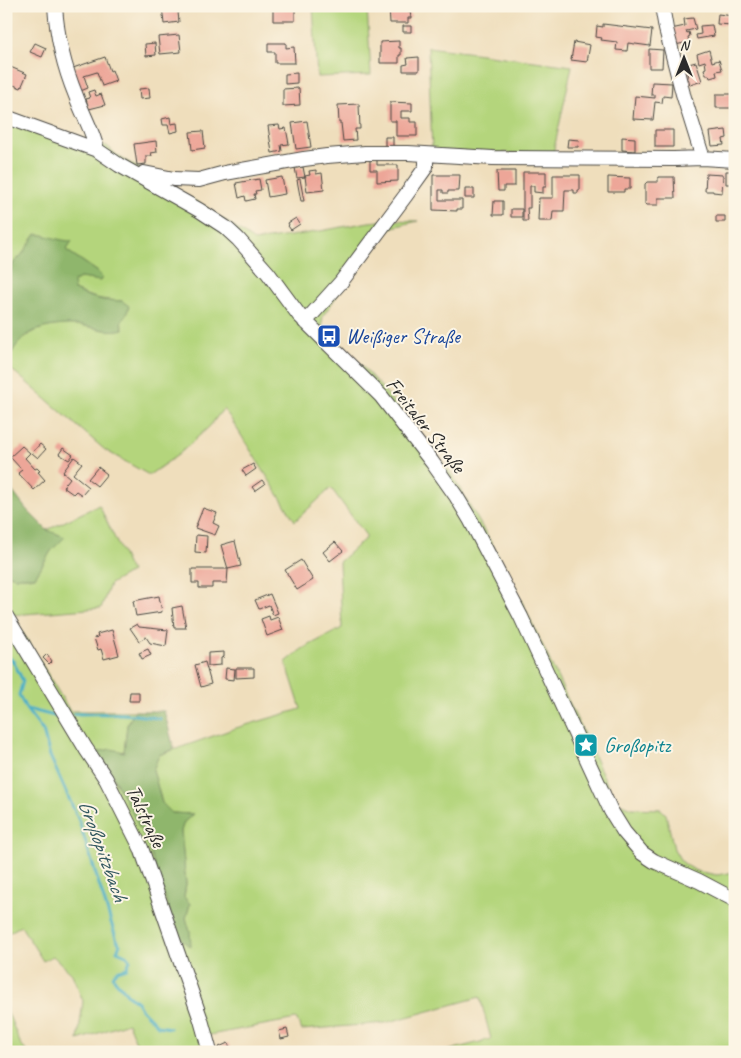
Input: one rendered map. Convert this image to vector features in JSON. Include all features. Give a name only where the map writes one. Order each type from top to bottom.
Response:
[{"type":"street","points":[[56,6],[56,26],[59,45],[76,96],[93,134],[97,150]]},
{"type":"street","points":[[662,6],[687,110],[702,152],[702,158]]},
{"type":"street","name":"Freitaler Straße","points":[[6,117],[97,150],[119,165],[199,210],[238,239],[268,273],[305,322],[381,396],[456,496],[521,616],[611,811],[624,832],[642,853],[654,861],[699,881],[735,900]]},
{"type":"street","points":[[142,177],[144,173],[174,179],[199,180],[225,173],[326,156],[365,153],[408,153],[526,159],[702,158],[735,160]]},
{"type":"street","points":[[305,322],[342,282],[406,195],[426,167],[426,155]]},
{"type":"street","name":"Talstraße","points":[[6,616],[106,779],[141,848],[201,1020],[210,1052]]},
{"type":"green space","points":[[313,6],[367,6],[371,75],[317,77]]},
{"type":"green space","points":[[428,47],[572,66],[553,154],[432,151]]},
{"type":"green space","points":[[10,122],[107,146],[118,156],[207,208],[254,241],[369,222],[392,220],[418,221],[393,227],[381,239],[323,316],[322,324],[324,331],[360,364],[384,390],[451,473],[492,544],[527,612],[615,801],[631,808],[661,809],[666,814],[674,849],[681,861],[696,871],[717,875],[735,872],[735,1052],[443,1052],[491,1039],[480,997],[385,1023],[302,1030],[296,1019],[199,1037],[203,1052],[140,1052],[128,1023],[78,1040],[83,1001],[72,974],[53,956],[43,961],[21,926],[6,934],[6,574],[16,577],[35,577],[51,551],[64,537],[47,530],[99,505],[131,572],[110,584],[101,608],[12,615],[70,711],[135,711],[127,725],[124,752],[97,752],[130,808],[147,843],[179,938],[190,932],[186,918],[190,904],[184,897],[186,884],[181,831],[184,822],[193,814],[172,813],[162,803],[153,770],[159,755],[236,728],[301,709],[286,662],[302,649],[342,628],[339,562],[367,537],[331,488],[295,521],[223,409],[210,426],[178,455],[149,475],[105,450],[6,366],[14,349],[35,331],[62,325],[104,330],[123,329],[121,323],[127,313],[122,301],[97,298],[74,290],[72,282],[80,278],[90,279],[98,272],[66,250],[71,242],[43,235],[14,262],[10,273],[6,277],[6,145]]},
{"type":"green space","points":[[36,234],[72,241],[66,250],[98,272],[102,278],[100,281],[80,278],[73,282],[74,290],[103,300],[122,301],[129,306],[121,323],[123,329],[108,330],[70,325],[53,326],[37,330],[24,337],[6,363],[6,277],[10,273],[14,262],[21,256]]},
{"type":"green space","points":[[6,483],[26,509],[47,530],[65,537],[51,551],[35,577],[16,577],[6,574]]},
{"type":"green space","points":[[135,711],[164,711],[174,749],[159,755],[153,770],[162,803],[172,813],[193,814],[184,822],[181,831],[186,884],[184,897],[190,904],[186,918],[190,932],[191,947],[179,938],[147,844],[115,780],[97,752],[111,749],[124,752],[127,725]]},
{"type":"green space","points":[[6,1008],[21,1045],[27,1052],[6,1052]]},
{"type":"building","points":[[162,6],[180,6],[180,12],[178,12],[179,22],[164,24]]},
{"type":"building","points":[[273,6],[295,6],[295,21],[273,21]]},
{"type":"building","points":[[389,6],[408,6],[411,18],[408,18],[408,23],[390,23]]},
{"type":"building","points":[[718,14],[733,16],[732,25],[717,24]]},
{"type":"building","points":[[693,18],[696,29],[686,31],[687,33],[689,32],[689,42],[675,45],[671,29],[685,26],[684,19]]},
{"type":"building","points":[[603,24],[652,30],[650,46],[628,43],[627,51],[616,50],[617,42],[601,40],[602,38],[596,37],[597,26],[603,27]]},
{"type":"building","points":[[712,25],[714,36],[697,39],[696,35],[701,34],[700,26]]},
{"type":"building","points":[[403,26],[411,26],[411,32],[403,32]]},
{"type":"building","points":[[179,35],[181,52],[160,54],[158,37]]},
{"type":"building","points":[[399,41],[401,55],[399,55],[399,63],[380,63],[380,42]]},
{"type":"building","points":[[574,42],[590,45],[587,62],[571,60]]},
{"type":"building","points":[[35,43],[46,48],[42,57],[30,52]]},
{"type":"building","points":[[155,43],[156,55],[146,56],[145,44]]},
{"type":"building","points":[[268,43],[286,43],[286,48],[294,47],[295,63],[275,63],[275,52],[268,52]]},
{"type":"building","points":[[649,49],[663,50],[662,68],[649,68]]},
{"type":"building","points":[[709,50],[712,62],[719,60],[722,70],[716,71],[717,76],[710,78],[709,75],[706,75],[704,69],[706,68],[705,61],[699,63],[697,54]]},
{"type":"building","points":[[105,57],[116,81],[102,86],[97,72],[84,76],[88,88],[78,92],[70,69]]},
{"type":"building","points":[[419,57],[419,71],[403,71],[403,65],[408,64],[407,58]]},
{"type":"building","points":[[696,62],[702,81],[690,85],[685,65]]},
{"type":"building","points":[[8,66],[27,74],[21,88],[6,82],[6,69]]},
{"type":"building","points":[[297,73],[297,83],[285,84],[285,74]]},
{"type":"building","points":[[652,82],[672,83],[671,97],[663,96],[662,103],[655,102],[653,120],[633,119],[635,96],[655,98],[655,95],[651,95]]},
{"type":"building","points":[[149,88],[150,98],[140,99],[139,89]]},
{"type":"building","points":[[299,88],[300,105],[283,106],[283,89]]},
{"type":"building","points":[[94,90],[96,96],[101,94],[105,105],[89,109],[86,99],[90,98],[88,92]]},
{"type":"building","points":[[716,94],[732,94],[732,108],[716,108]]},
{"type":"building","points":[[390,102],[412,103],[412,111],[401,111],[401,118],[410,118],[410,122],[417,122],[417,136],[396,136],[396,121],[390,121]]},
{"type":"building","points":[[359,104],[360,129],[355,129],[356,140],[343,141],[338,105]]},
{"type":"building","points":[[170,117],[171,124],[177,123],[178,131],[170,133],[168,125],[163,125],[162,119]]},
{"type":"building","points":[[307,121],[311,147],[296,149],[292,123]]},
{"type":"building","points":[[279,125],[280,129],[286,128],[289,144],[281,145],[282,151],[272,153],[268,126]]},
{"type":"building","points":[[655,130],[673,130],[673,147],[655,147]]},
{"type":"building","points":[[726,130],[727,138],[723,139],[724,145],[712,146],[710,132]]},
{"type":"building","points":[[203,131],[205,148],[192,150],[190,132]]},
{"type":"building","points":[[385,137],[393,137],[393,146],[385,146]]},
{"type":"building","points":[[622,137],[635,138],[635,151],[622,150]]},
{"type":"building","points":[[568,139],[579,140],[578,147],[567,147]]},
{"type":"building","points":[[156,141],[157,152],[151,153],[152,156],[146,156],[146,164],[137,165],[134,144]]},
{"type":"building","points":[[370,157],[377,157],[377,165],[398,165],[398,181],[377,182],[377,170],[370,170]]},
{"type":"building","points":[[303,167],[305,177],[297,178],[295,168]]},
{"type":"building","points":[[316,170],[316,174],[322,173],[324,190],[307,192],[305,176],[310,175],[309,171]]},
{"type":"building","points":[[497,171],[515,171],[515,186],[504,186],[504,191],[498,191]]},
{"type":"building","points":[[726,171],[735,171],[735,184],[726,184]]},
{"type":"building","points":[[523,172],[546,172],[546,187],[543,187],[543,193],[534,192],[534,186],[530,186],[530,208],[527,208],[528,221],[523,221]]},
{"type":"building","points":[[706,174],[723,175],[722,193],[705,191]]},
{"type":"building","points":[[433,175],[460,175],[459,191],[443,193],[443,190],[439,190],[439,200],[462,200],[462,209],[457,209],[457,211],[433,210]]},
{"type":"building","points":[[553,175],[580,175],[580,190],[578,190],[578,193],[574,193],[574,190],[565,190],[564,211],[553,211],[552,221],[538,221],[539,198],[553,198]]},
{"type":"building","points":[[282,177],[285,194],[268,197],[265,180]]},
{"type":"building","points":[[608,177],[630,178],[630,189],[624,189],[624,192],[608,192]]},
{"type":"building","points":[[658,177],[674,177],[675,198],[658,198],[658,205],[646,205],[645,184],[647,182],[658,182]]},
{"type":"building","points":[[259,179],[261,190],[255,191],[255,199],[246,201],[245,196],[239,198],[236,183]]},
{"type":"building","points":[[300,179],[304,201],[301,201],[297,180]]},
{"type":"building","points":[[465,189],[474,189],[474,198],[465,198]]},
{"type":"building","points":[[494,201],[503,201],[503,215],[493,215]]},
{"type":"building","points":[[511,209],[522,209],[522,217],[511,217]]},
{"type":"building","points":[[716,216],[725,216],[725,222],[716,222]]},
{"type":"building","points":[[296,218],[300,224],[291,230],[288,223]]},
{"type":"building","points":[[40,444],[46,449],[38,458],[32,453]]},
{"type":"building","points":[[22,446],[30,453],[25,458],[35,469],[37,468],[40,471],[38,472],[45,480],[34,490],[18,473],[22,470],[10,457]]},
{"type":"building","points":[[63,448],[73,455],[69,460],[59,454]]},
{"type":"building","points":[[74,457],[82,463],[73,474],[89,487],[82,495],[76,491],[73,494],[63,487],[70,478],[63,472]]},
{"type":"building","points":[[253,464],[256,469],[246,476],[242,470]]},
{"type":"building","points":[[98,467],[107,474],[97,486],[88,479]]},
{"type":"building","points":[[262,480],[265,484],[255,491],[252,487]]},
{"type":"building","points":[[203,508],[217,513],[213,523],[219,526],[215,535],[195,528]]},
{"type":"building","points":[[196,535],[207,536],[206,553],[195,552]]},
{"type":"building","points":[[235,541],[241,566],[228,569],[221,545]]},
{"type":"building","points":[[335,542],[343,551],[330,561],[323,552]]},
{"type":"building","points":[[301,560],[313,580],[297,590],[285,570]]},
{"type":"building","points":[[192,569],[228,569],[227,583],[212,583],[212,588],[199,588],[199,583],[192,583]]},
{"type":"building","points":[[270,594],[278,613],[273,615],[269,605],[259,609],[255,600]]},
{"type":"building","points":[[159,596],[162,612],[136,616],[133,601]]},
{"type":"building","points":[[182,606],[186,628],[174,628],[172,608]]},
{"type":"building","points":[[269,616],[270,620],[278,617],[283,630],[267,636],[261,619]]},
{"type":"building","points":[[137,624],[139,627],[168,630],[166,646],[150,643],[146,637],[139,641],[130,628]]},
{"type":"building","points":[[112,630],[119,655],[104,659],[101,649],[98,650],[94,638],[98,637],[97,634]]},
{"type":"building","points":[[148,649],[151,655],[142,659],[139,653]]},
{"type":"building","points":[[224,652],[224,657],[221,658],[221,665],[208,666],[208,653]]},
{"type":"building","points":[[47,654],[52,661],[49,664],[43,658]]},
{"type":"building","points":[[205,662],[211,684],[201,687],[195,665]]},
{"type":"building","points":[[226,668],[235,669],[234,680],[225,679]]},
{"type":"building","points":[[236,668],[254,668],[254,677],[236,678]]},
{"type":"building","points":[[130,692],[139,692],[139,701],[129,701]]},
{"type":"building","points":[[287,1029],[289,1037],[281,1039],[279,1031]]},
{"type":"building","points":[[228,1043],[232,1052],[221,1052],[219,1047]]},
{"type":"waterway","name":"Großopitzbach","points":[[6,655],[13,661],[23,681],[19,695],[26,709],[43,731],[50,756],[79,821],[116,938],[120,945],[117,951],[126,955],[130,960],[127,968],[117,971],[113,976],[128,995],[137,1002],[141,1009],[158,1026],[170,1028]]},
{"type":"waterway","points":[[27,709],[58,717]]},
{"type":"waterway","points":[[74,714],[128,714],[160,719]]},
{"type":"place","name":"Weißiger Straße","points":[[329,336]]},
{"type":"place","name":"Großopitz","points":[[586,745]]}]
